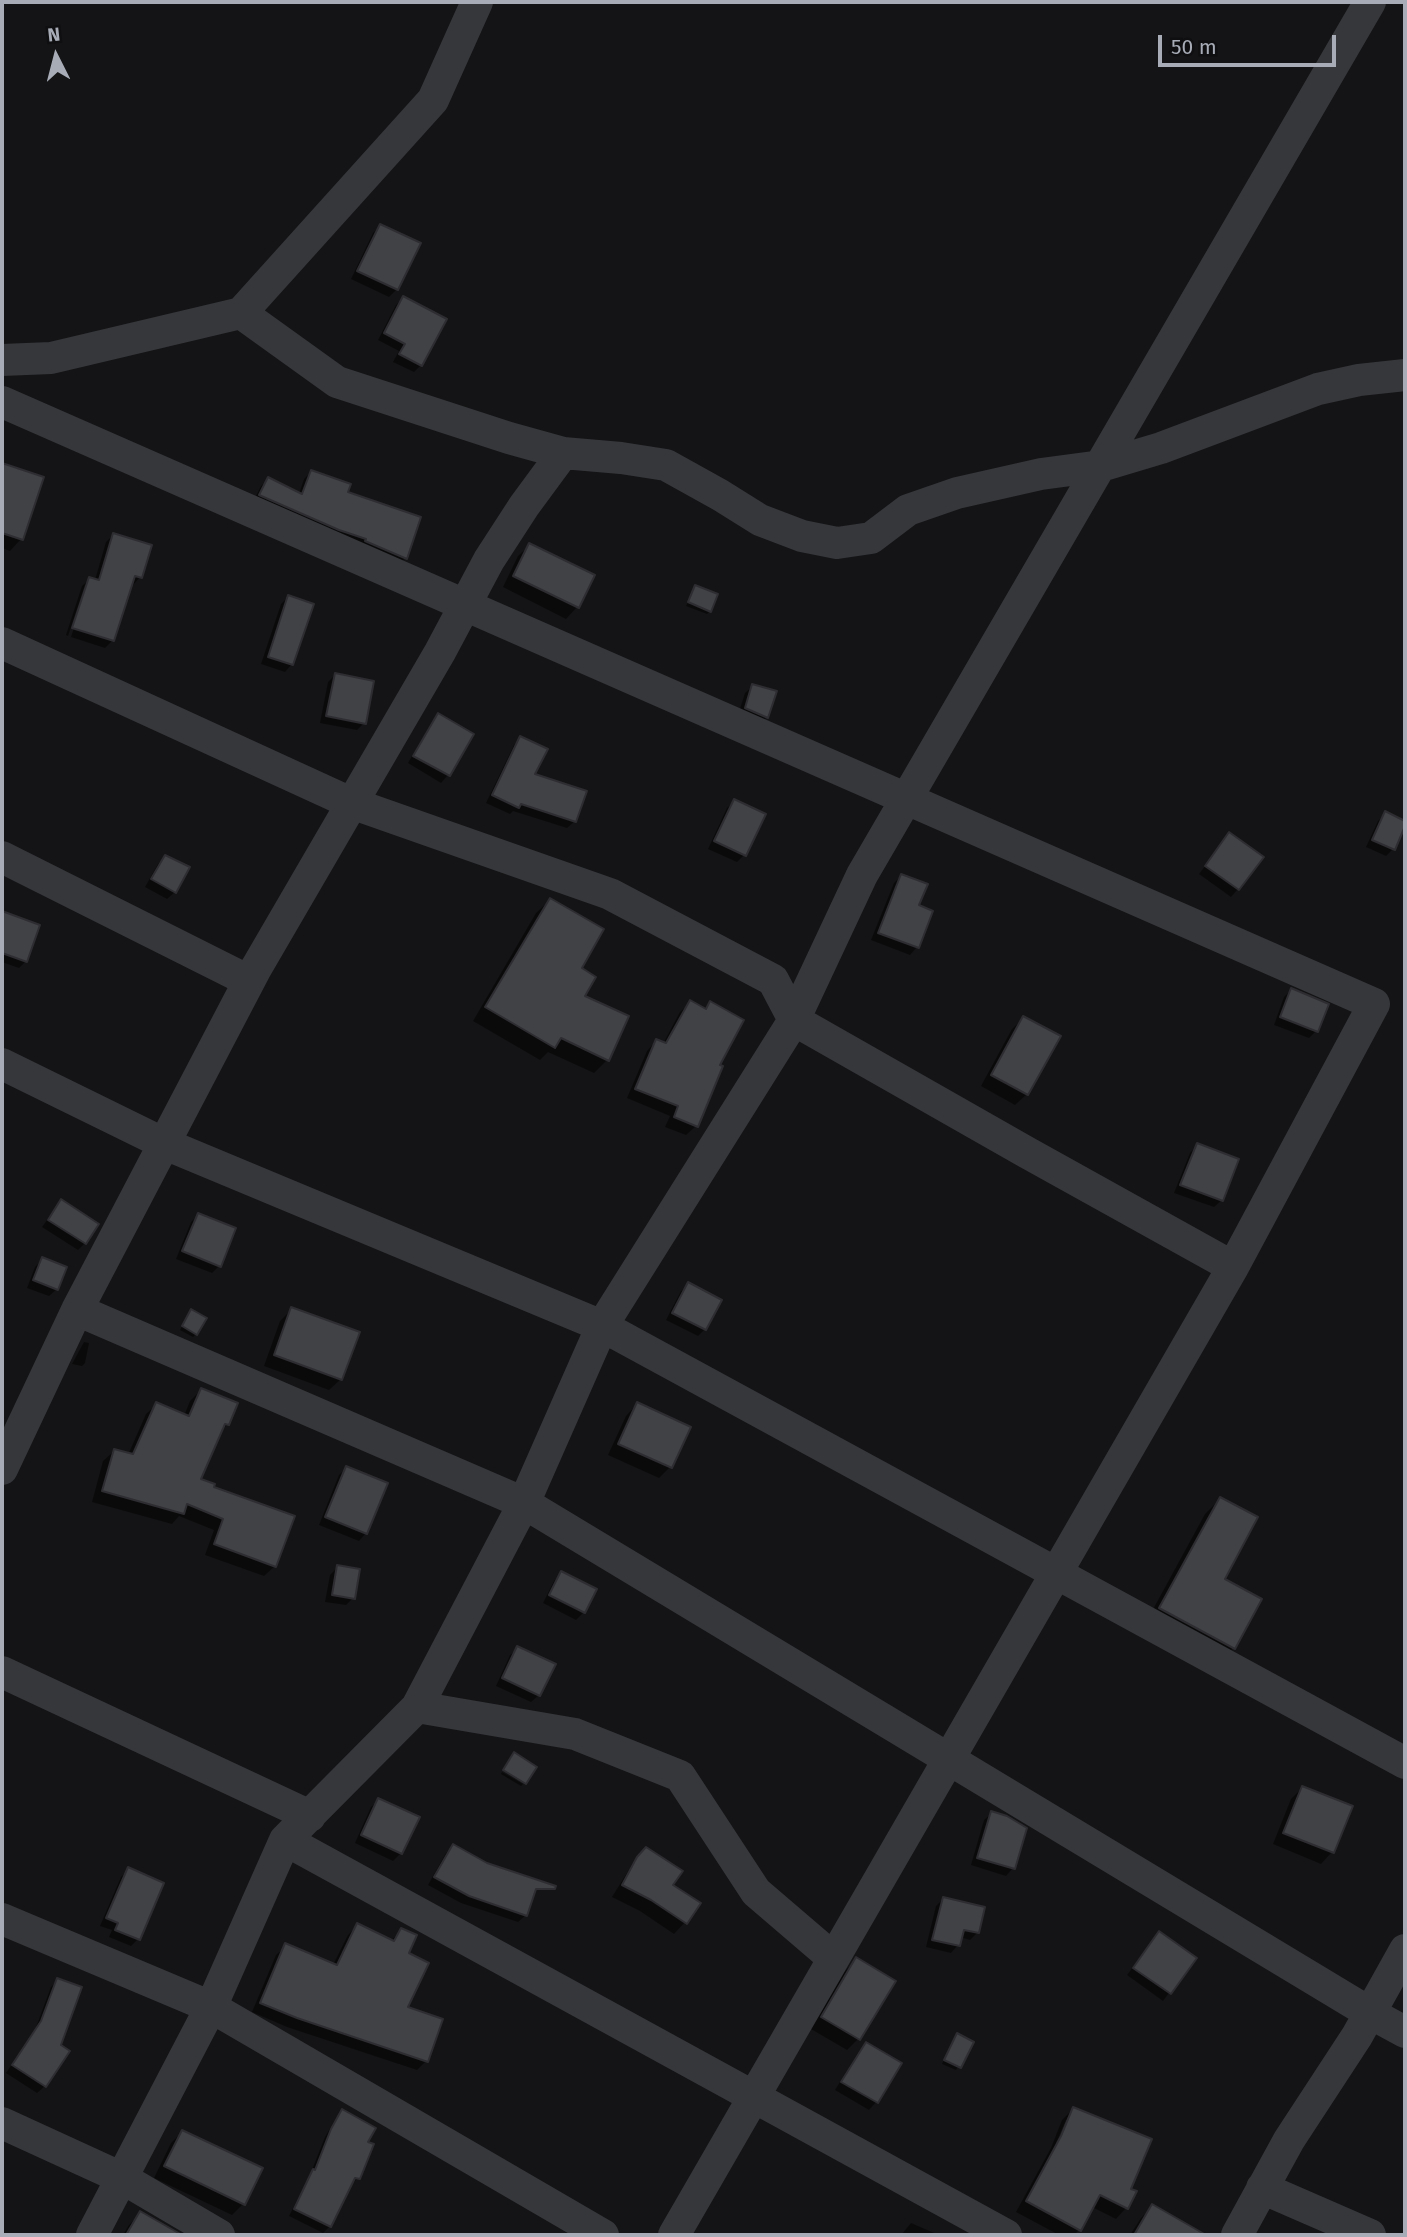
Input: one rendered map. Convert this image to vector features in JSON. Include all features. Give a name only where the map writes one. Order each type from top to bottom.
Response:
[{"type":"street","points":[[2,361],[51,358],[241,313],[433,100],[477,2]]},
{"type":"street","points":[[92,2235],[211,2007],[285,1840],[417,1707],[524,1503],[602,1326],[794,1020],[862,875],[1370,2]]},
{"type":"street","points":[[241,313],[337,382],[563,453],[666,465],[760,520],[802,536],[837,543],[871,538],[908,510],[957,492],[1041,474],[1101,466],[1161,448],[1318,389],[1359,380],[1405,375]]},
{"type":"street","points":[[2,402],[1374,1004],[1233,1267],[674,2235]]},
{"type":"street","points":[[6,1451],[249,981],[489,561],[524,506],[563,453]]},
{"type":"street","points":[[2,643],[351,803],[610,894],[773,980],[794,1020],[1233,1267]]},
{"type":"street","points":[[2,857],[249,981]]},
{"type":"street","points":[[2,1064],[165,1144],[602,1326],[1405,1763]]},
{"type":"street","points":[[77,1310],[524,1503],[1405,2032]]},
{"type":"street","points":[[2,1672],[310,1816]]},
{"type":"street","points":[[417,1707],[575,1734],[680,1776],[756,1892],[833,1958]]},
{"type":"street","points":[[285,1840],[1006,2235]]},
{"type":"street","points":[[2,1919],[211,2007],[603,2235]]},
{"type":"street","points":[[1237,2235],[1289,2140],[1357,2036],[1405,1950]]},
{"type":"street","points":[[2,2123],[122,2178],[219,2235]]},
{"type":"street","points":[[1262,2188],[1370,2235]]},
{"type":"building","points":[[380,224],[421,243],[398,290],[357,271]]},
{"type":"building","points":[[403,296],[447,319],[422,366],[399,354],[405,344],[384,333]]},
{"type":"building","points":[[2,463],[44,477],[23,540],[2,533]]},
{"type":"building","points":[[311,470],[351,484],[348,492],[421,517],[407,559],[259,495],[268,477],[302,494]]},
{"type":"building","points":[[113,533],[152,545],[142,578],[135,576],[114,641],[72,628],[89,577],[99,580]]},
{"type":"building","points":[[529,543],[595,575],[579,608],[513,576]]},
{"type":"building","points":[[695,585],[718,594],[711,612],[688,602]]},
{"type":"building","points":[[288,595],[314,604],[293,665],[268,657]]},
{"type":"building","points":[[335,673],[374,681],[366,724],[326,716]]},
{"type":"building","points":[[752,684],[777,691],[768,718],[745,708]]},
{"type":"building","points":[[438,713],[474,734],[450,776],[413,756]]},
{"type":"building","points":[[520,736],[548,749],[535,774],[587,791],[576,822],[521,804],[519,808],[492,795]]},
{"type":"building","points":[[734,799],[766,814],[746,856],[714,841]]},
{"type":"building","points":[[1385,811],[1405,821],[1395,850],[1372,840]]},
{"type":"building","points":[[1229,832],[1264,857],[1239,890],[1205,866]]},
{"type":"building","points":[[165,855],[190,867],[176,893],[151,879]]},
{"type":"building","points":[[901,874],[928,884],[919,905],[933,911],[919,948],[878,933]]},
{"type":"building","points":[[550,898],[604,929],[582,968],[596,977],[585,996],[629,1016],[609,1061],[561,1038],[555,1048],[485,1007]]},
{"type":"building","points":[[2,911],[40,925],[27,962],[2,953]]},
{"type":"building","points":[[1291,988],[1329,1004],[1318,1032],[1280,1017]]},
{"type":"building","points":[[690,1000],[706,1009],[710,1001],[744,1020],[720,1065],[723,1066],[698,1127],[674,1117],[678,1106],[635,1089],[656,1039],[666,1043]]},
{"type":"building","points":[[1023,1016],[1061,1036],[1028,1095],[991,1075]]},
{"type":"building","points":[[1197,1143],[1239,1159],[1223,1201],[1180,1185]]},
{"type":"building","points":[[61,1199],[99,1224],[86,1244],[48,1220]]},
{"type":"building","points":[[198,1213],[236,1228],[221,1267],[182,1251]]},
{"type":"building","points":[[42,1257],[67,1267],[58,1290],[33,1280]]},
{"type":"building","points":[[688,1282],[722,1300],[706,1330],[672,1313]]},
{"type":"building","points":[[291,1307],[360,1332],[342,1380],[274,1355]]},
{"type":"building","points":[[191,1309],[207,1318],[197,1335],[182,1326]]},
{"type":"building","points":[[201,1388],[238,1403],[229,1425],[225,1424],[201,1479],[215,1484],[214,1487],[295,1516],[276,1567],[214,1544],[223,1519],[187,1504],[184,1514],[102,1491],[114,1449],[133,1454],[156,1402],[189,1416]]},
{"type":"building","points":[[637,1402],[691,1427],[672,1468],[618,1444]]},
{"type":"building","points":[[346,1466],[388,1483],[367,1534],[325,1517]]},
{"type":"building","points":[[1220,1497],[1258,1517],[1225,1579],[1262,1599],[1235,1649],[1159,1608]]},
{"type":"building","points":[[337,1565],[360,1569],[355,1599],[332,1595]]},
{"type":"building","points":[[561,1571],[597,1589],[585,1613],[549,1595]]},
{"type":"building","points":[[517,1646],[556,1664],[540,1696],[502,1678]]},
{"type":"building","points":[[514,1752],[537,1767],[526,1784],[503,1770]]},
{"type":"building","points":[[1302,1786],[1353,1806],[1334,1853],[1283,1833]]},
{"type":"building","points":[[378,1798],[420,1817],[402,1854],[361,1835]]},
{"type":"building","points":[[991,1811],[1007,1816],[1027,1828],[1015,1869],[977,1858]]},
{"type":"building","points":[[453,1844],[487,1863],[556,1886],[555,1889],[536,1889],[527,1916],[469,1896],[434,1877]]},
{"type":"building","points":[[646,1847],[683,1871],[673,1885],[701,1903],[687,1924],[622,1885],[637,1857]]},
{"type":"building","points":[[128,1867],[164,1883],[140,1940],[115,1930],[118,1923],[106,1918]]},
{"type":"building","points":[[943,1897],[985,1907],[979,1933],[964,1930],[960,1946],[932,1940]]},
{"type":"building","points":[[357,1923],[394,1941],[401,1928],[417,1935],[409,1953],[429,1963],[408,2007],[443,2019],[428,2062],[260,2003],[285,1943],[337,1965]]},
{"type":"building","points":[[1159,1931],[1197,1958],[1171,1994],[1133,1968]]},
{"type":"building","points":[[856,1957],[896,1981],[860,2040],[821,2017]]},
{"type":"building","points":[[57,1978],[82,1987],[61,2045],[70,2051],[46,2087],[12,2065],[41,2021]]},
{"type":"building","points":[[957,2033],[974,2042],[961,2068],[944,2060]]},
{"type":"building","points":[[866,2042],[902,2063],[878,2103],[841,2082]]},
{"type":"building","points":[[1073,2107],[1152,2139],[1131,2189],[1137,2191],[1128,2209],[1100,2195],[1081,2231],[1026,2201],[1061,2136]]},
{"type":"building","points":[[342,2109],[376,2128],[368,2142],[374,2144],[360,2179],[355,2178],[331,2227],[294,2209]]},
{"type":"building","points":[[182,2130],[263,2168],[245,2205],[164,2166]]},
{"type":"building","points":[[1152,2204],[1206,2235],[1134,2235]]},
{"type":"building","points":[[140,2211],[182,2235],[126,2235]]}]
